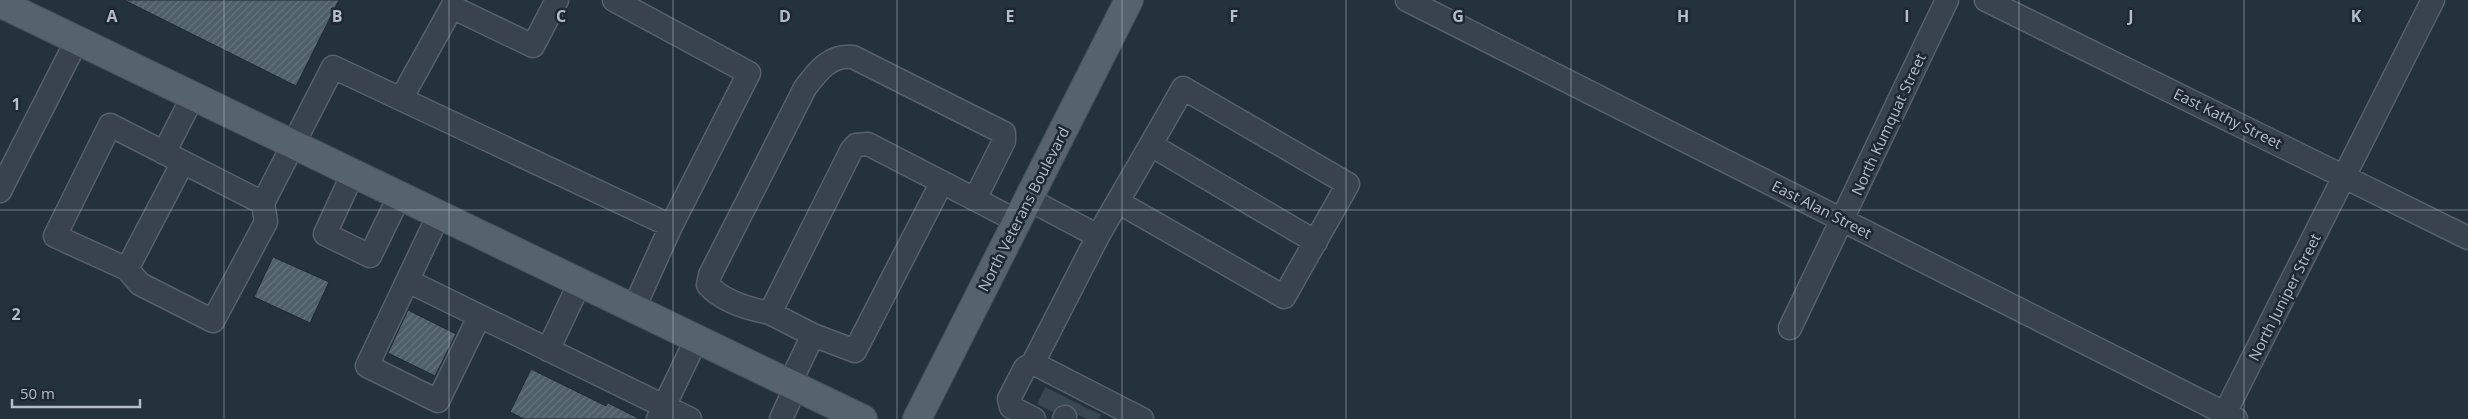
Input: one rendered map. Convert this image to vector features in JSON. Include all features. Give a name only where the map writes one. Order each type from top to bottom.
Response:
[{"type":"main road","name":"North Veterans Boulevard","points":[[917,419],[1129,0]]},
{"type":"main road","points":[[0,3],[793,384],[854,417]]},
{"type":"street","points":[[401,99],[452,7],[533,46],[557,0]]},
{"type":"street","points":[[614,0],[749,73],[670,226],[634,308]]},
{"type":"street","name":"East Alan Street","points":[[1408,0],[1843,219],[2228,417]]},
{"type":"street","name":"North Kumquat Street","points":[[1790,328],[1947,0]]},
{"type":"street","name":"East Kathy Street","points":[[1986,0],[2346,176],[2468,238]]},
{"type":"street","name":"North Juniper Street","points":[[2228,417],[2433,0]]},
{"type":"street","points":[[0,191],[78,40]]},
{"type":"street","points":[[942,182],[855,351],[813,335],[770,313],[747,308],[713,292],[708,285],[710,275],[805,88],[819,70],[832,60],[844,56],[853,57],[1004,133],[1004,141],[975,199]]},
{"type":"street","points":[[263,202],[110,125],[55,236],[127,269],[140,284],[213,321],[266,222],[263,202],[333,67],[670,226]]},
{"type":"street","points":[[1084,408],[1011,407],[1009,399],[1025,368],[1033,363],[1098,236],[1183,88],[1348,184],[1284,297],[1118,202]]},
{"type":"street","points":[[127,269],[173,157],[193,96]]},
{"type":"street","points":[[770,313],[851,151],[856,145],[868,144],[975,199],[1022,210],[1098,236]]},
{"type":"street","points":[[1151,145],[1316,242]]},
{"type":"street","points":[[353,173],[325,234],[370,256],[400,196]]},
{"type":"street","points":[[439,214],[368,366],[438,401],[479,317]]},
{"type":"street","points":[[408,281],[548,350],[661,413],[690,419]]},
{"type":"street","points":[[548,350],[580,282]]},
{"type":"street","points":[[781,419],[813,335]]},
{"type":"street","points":[[661,413],[697,338]]},
{"type":"street","points":[[1033,363],[1084,408]]},
{"type":"building","points":[[124,0],[339,0],[296,86]]},
{"type":"building","points":[[273,257],[329,282],[310,323],[254,297]]},
{"type":"building","points":[[408,310],[456,334],[435,376],[388,353]]},
{"type":"building","points":[[531,369],[606,406],[608,403],[640,419],[524,419],[510,412]]},
{"type":"tunnel","points":[[1047,409],[1055,392]]},
{"type":"tunnel","points":[[1065,417],[1073,401]]},
{"type":"tunnel","points":[[1087,419],[1091,410]]}]
